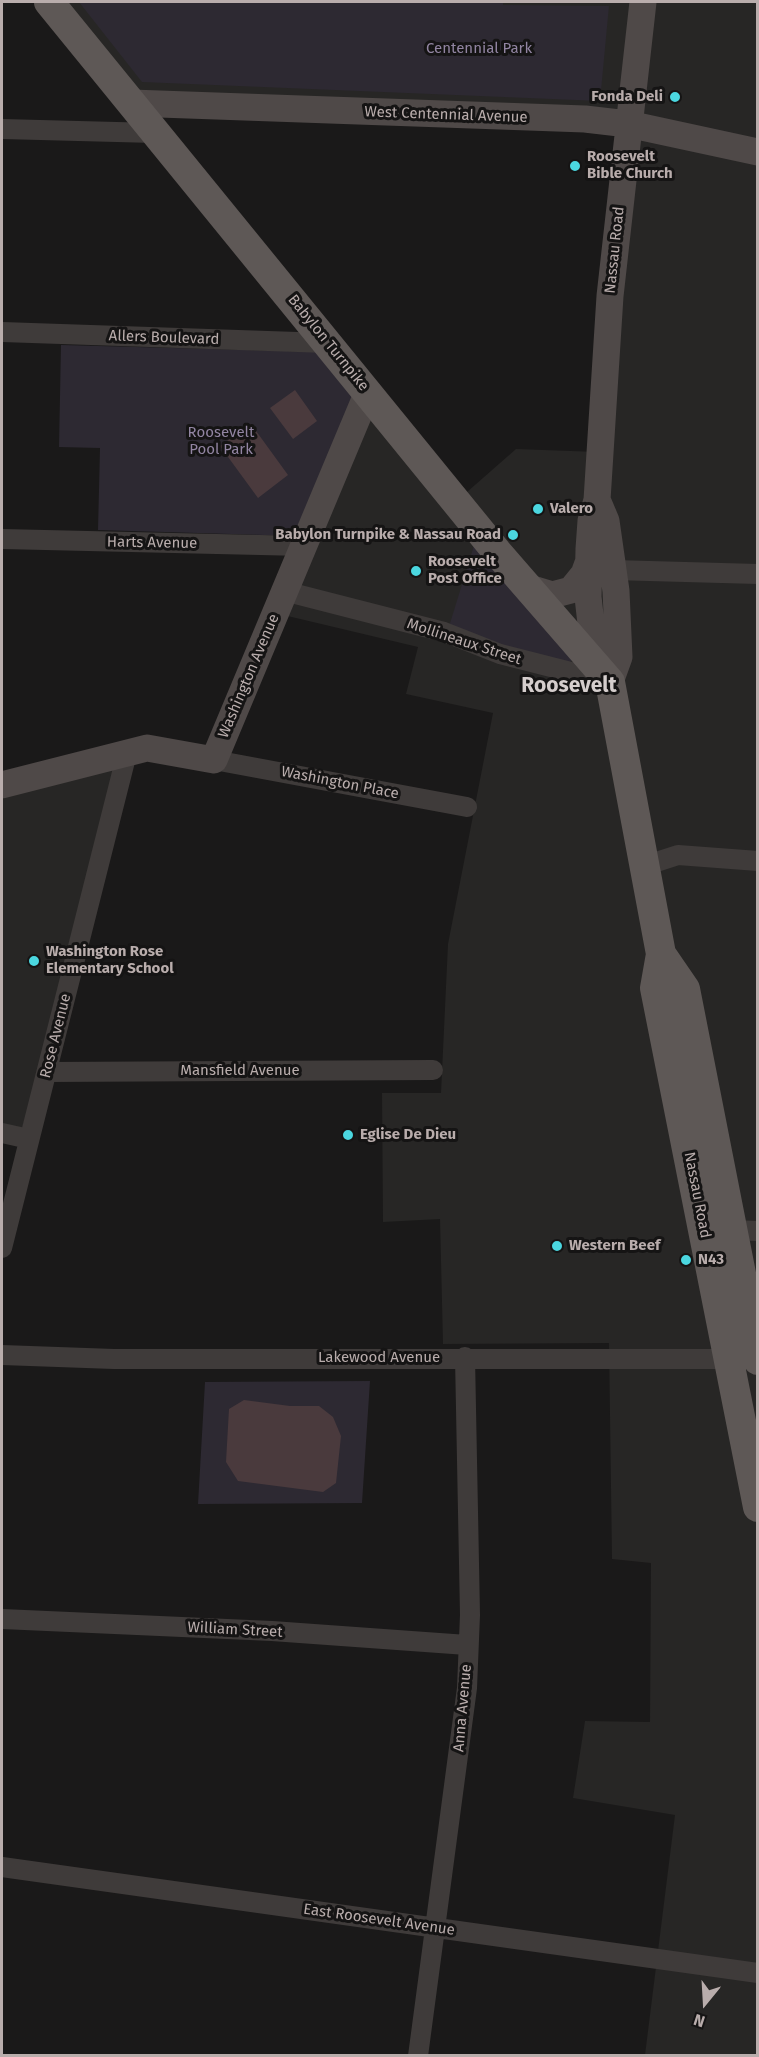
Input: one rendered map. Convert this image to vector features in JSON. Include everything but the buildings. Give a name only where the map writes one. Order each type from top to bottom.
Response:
[{"type":"main road","name":"Babylon Turnpike","points":[[49,2],[529,588],[610,682]]},
{"type":"main road","name":"Nassau Road","points":[[643,2],[610,296],[597,500],[591,521],[619,657],[610,682],[661,954],[655,988],[696,1196],[748,1359]]},
{"type":"main road","name":"West Centennial Avenue","points":[[131,103],[585,119],[628,124],[758,152]]},
{"type":"main road","name":"Washington Avenue","points":[[214,760],[368,392]]},
{"type":"main road","points":[[529,588],[552,595],[571,590],[584,574],[601,566]]},
{"type":"main road","points":[[2,786],[147,748],[214,760]]},
{"type":"main road","name":"Nassau Road","points":[[661,954],[685,989],[745,1230],[748,1359],[758,1507]]},
{"type":"main road","points":[[696,1196],[718,1225],[745,1230]]},
{"type":"street","points":[[2,129],[155,133]]},
{"type":"street","name":"Allers Boulevard","points":[[2,332],[327,343]]},
{"type":"street","name":"Harts Avenue","points":[[2,539],[303,546]]},
{"type":"street","points":[[601,566],[758,574]]},
{"type":"street","name":"Mollineaux Street","points":[[284,591],[444,633],[500,654],[610,682]]},
{"type":"street","name":"Rose Avenue","points":[[2,1248],[127,753]]},
{"type":"street","name":"Washington Place","points":[[214,760],[467,807]]},
{"type":"street","points":[[644,866],[678,855],[758,861]]},
{"type":"street","name":"Mansfield Avenue","points":[[47,1072],[432,1070]]},
{"type":"street","points":[[2,1133],[29,1139]]},
{"type":"street","name":"Lakewood Avenue","points":[[2,1355],[114,1359],[465,1357],[748,1359]]},
{"type":"street","name":"Anna Avenue","points":[[418,2055],[467,1688],[470,1615],[465,1357]]},
{"type":"street","name":"William Street","points":[[2,1619],[272,1631],[467,1645]]},
{"type":"street","name":"East Roosevelt Avenue","points":[[2,1867],[758,1973]]},
{"type":"shaded area","points":[[49,2],[757,2],[757,2055],[645,2055],[675,1815],[573,1798],[585,1721],[650,1722],[651,1563],[612,1559],[609,1343],[443,1344],[440,1219],[383,1222],[382,1093],[441,1093],[448,944],[493,713],[406,694],[418,647],[275,613],[357,397],[459,499],[516,449],[598,452],[626,125],[128,102]]},
{"type":"shaded area","points":[[295,390],[317,421],[293,439],[270,408]]},
{"type":"shaded area","points":[[251,424],[288,475],[258,498],[220,446]]},
{"type":"shaded area","name":"Washington Rose Elementary School","points":[[120,762],[22,1130],[2,1125],[2,798]]},
{"type":"shaded area","points":[[244,1400],[290,1406],[319,1406],[333,1417],[341,1436],[336,1483],[323,1492],[238,1481],[226,1462],[229,1409]]},
{"type":"green space","name":"Centennial Park","points":[[79,2],[503,2],[503,5],[609,6],[600,101],[142,82]]},
{"type":"green space","name":"Roosevelt Pool Park","points":[[61,345],[323,352],[357,397],[297,536],[98,530],[100,448],[59,447]]},
{"type":"green space","points":[[476,539],[576,654],[567,666],[447,633]]},
{"type":"green space","points":[[370,1381],[362,1503],[198,1504],[205,1382]]},
{"type":"place","name":"Fonda Deli","points":[[675,97]]},
{"type":"place","name":"Roosevelt Bible Church","points":[[575,166]]},
{"type":"place","name":"Valero","points":[[538,509]]},
{"type":"place","name":"Babylon Turnpike & Nassau Road","points":[[513,535]]},
{"type":"place","name":"Roosevelt Post Office","points":[[416,571]]},
{"type":"place","name":"Washington Rose Elementary School","points":[[34,961]]},
{"type":"place","name":"Eglise De Dieu","points":[[348,1135]]},
{"type":"place","name":"Western Beef","points":[[557,1246]]},
{"type":"place","name":"N43","points":[[686,1260]]},
{"type":"district","name":"Roosevelt","points":[[569,686]]}]
